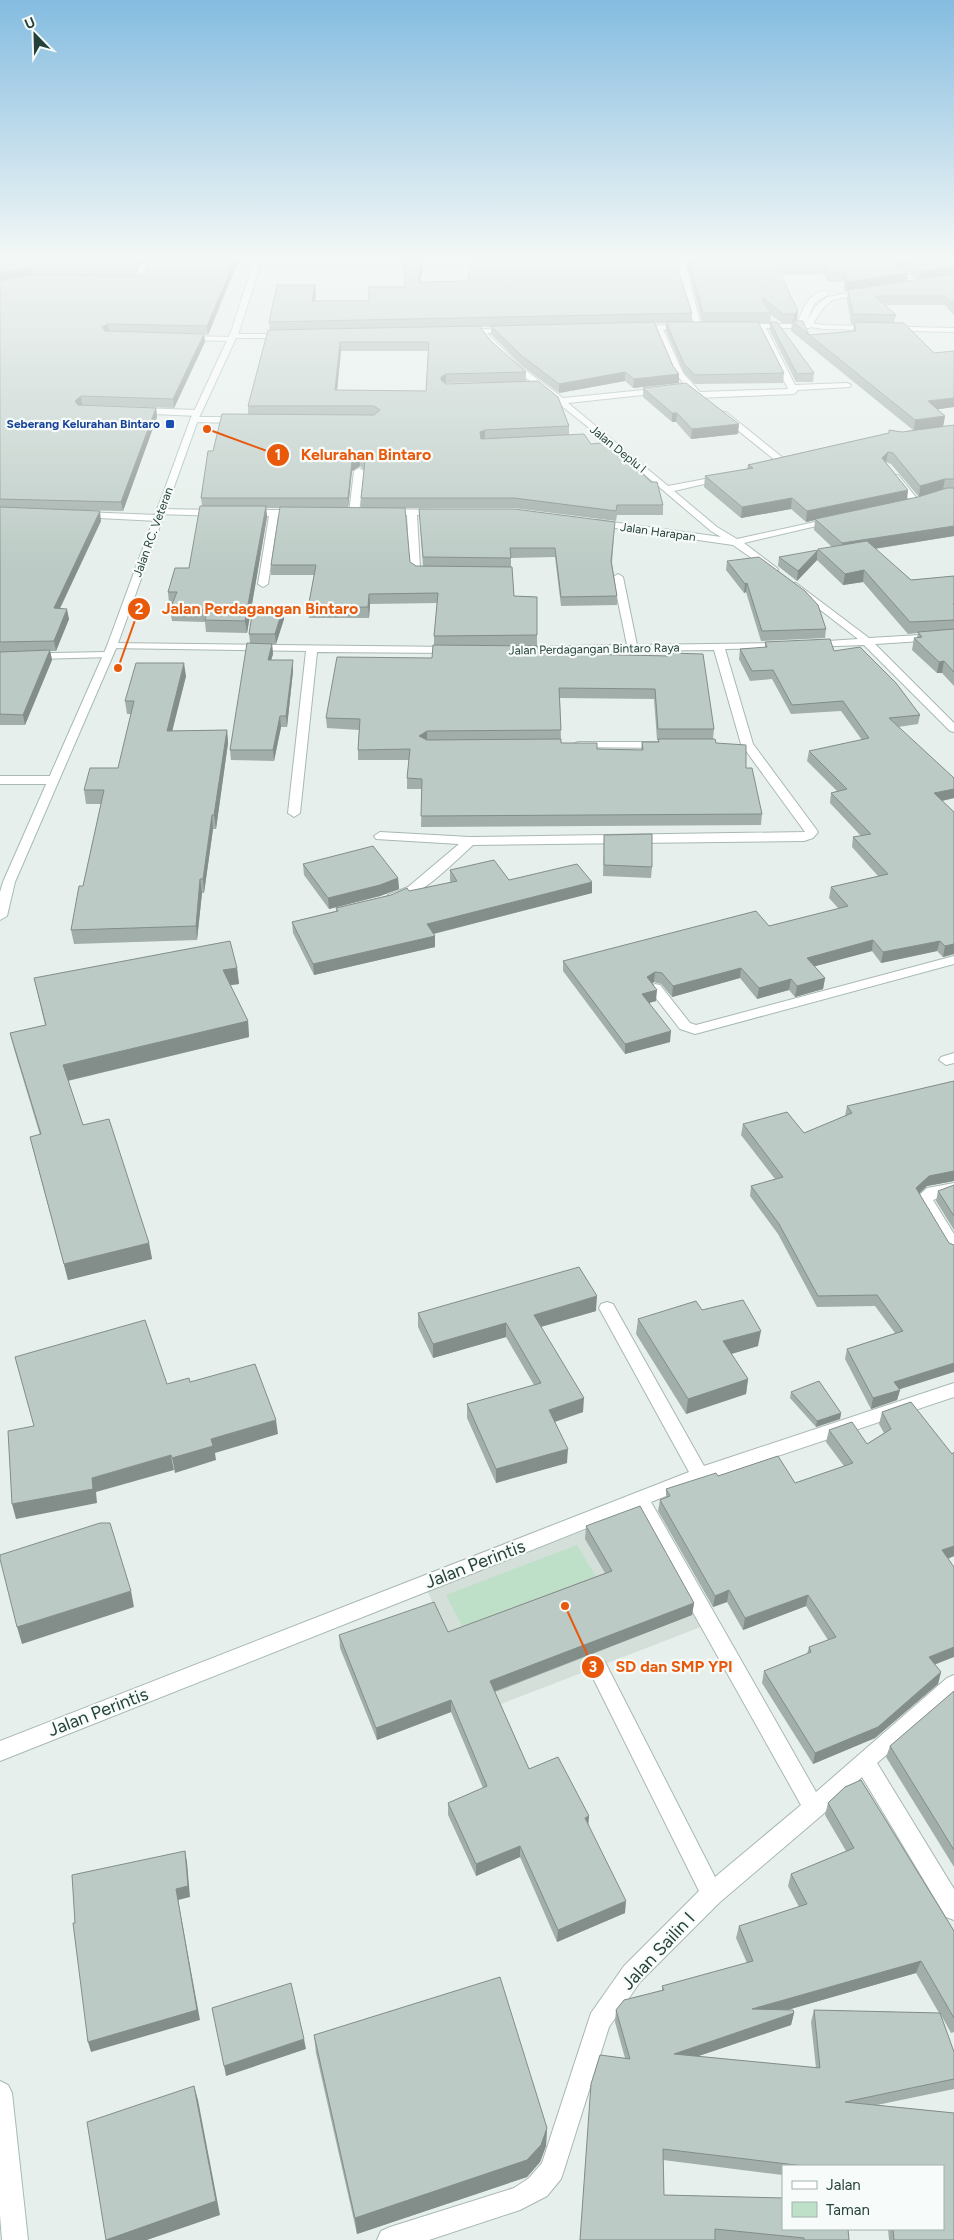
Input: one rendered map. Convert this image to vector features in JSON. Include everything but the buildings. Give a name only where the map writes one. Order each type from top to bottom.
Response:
[{"type":"street","name":"Jalan RC. Veteran","points":[[0,916],[9,882],[51,780],[109,651],[196,416],[221,363]]},
{"type":"street","name":"Jalan Deplu I","points":[[513,363],[714,529],[736,542]]},
{"type":"street","points":[[673,363],[678,374],[688,387],[784,463]]},
{"type":"street","points":[[699,395],[794,391],[779,363]]},
{"type":"street","points":[[521,385],[540,385]]},
{"type":"street","points":[[792,388],[847,385]]},
{"type":"street","points":[[678,388],[688,387]]},
{"type":"street","points":[[561,401],[668,389]]},
{"type":"street","points":[[130,411],[246,420]]},
{"type":"street","points":[[588,439],[604,438]]},
{"type":"street","points":[[887,467],[916,503]]},
{"type":"street","points":[[359,471],[359,513],[451,512]]},
{"type":"street","points":[[668,489],[736,474]]},
{"type":"street","points":[[412,512],[415,569],[420,573],[439,572]]},
{"type":"street","points":[[69,514],[309,513]]},
{"type":"street","points":[[263,584],[274,514]]},
{"type":"street","name":"Jalan Harapan","points":[[586,522],[736,542],[840,520]]},
{"type":"street","name":"Jalan Harapan","points":[[736,542],[857,632],[954,729]]},
{"type":"street","points":[[618,577],[633,649]]},
{"type":"street","name":"Jalan Perdagangan Bintaro Raya","points":[[507,650],[867,643],[954,636]]},
{"type":"street","points":[[380,836],[470,841],[809,836],[812,832],[742,744],[719,647]]},
{"type":"street","points":[[294,813],[312,649]]},
{"type":"street","points":[[0,656],[109,651],[468,650]]},
{"type":"street","points":[[563,745],[679,745]]},
{"type":"street","points":[[0,780],[51,780]]},
{"type":"street","points":[[378,903],[413,890],[470,841]]},
{"type":"street","points":[[655,988],[686,1026],[695,1030],[954,960]]},
{"type":"street","points":[[954,1188],[933,1192],[924,1198],[954,1248]]},
{"type":"street","points":[[607,1308],[700,1475]]},
{"type":"street","name":"Jalan Perintis","points":[[0,1751],[700,1475],[954,1390]]},
{"type":"street","points":[[638,1499],[814,1808]]},
{"type":"street","points":[[598,1668],[712,1894]]},
{"type":"street","name":"Jalan Sailin I","points":[[390,2240],[520,2198],[538,2187],[552,2170],[599,2020],[632,1974],[712,1894],[814,1808],[954,1684]]},
{"type":"street","points":[[864,1762],[914,1840],[954,1909]]},
{"type":"street","points":[[0,2093],[15,2240]]},
{"type":"shaded area","points":[[639,1511],[706,1625],[483,1711],[426,1588]]},
{"type":"green space","points":[[577,1545],[598,1580],[465,1632],[446,1595]]},
{"type":"place","name":"Seberang Kelurahan Bintaro","points":[[170,424]]},
{"type":"place","name":"Kelurahan Bintaro","points":[[207,429]]},
{"type":"place","name":"Jalan Perdagangan Bintaro","points":[[118,668]]},
{"type":"place","name":"SD dan SMP YPI","points":[[565,1606]]}]
